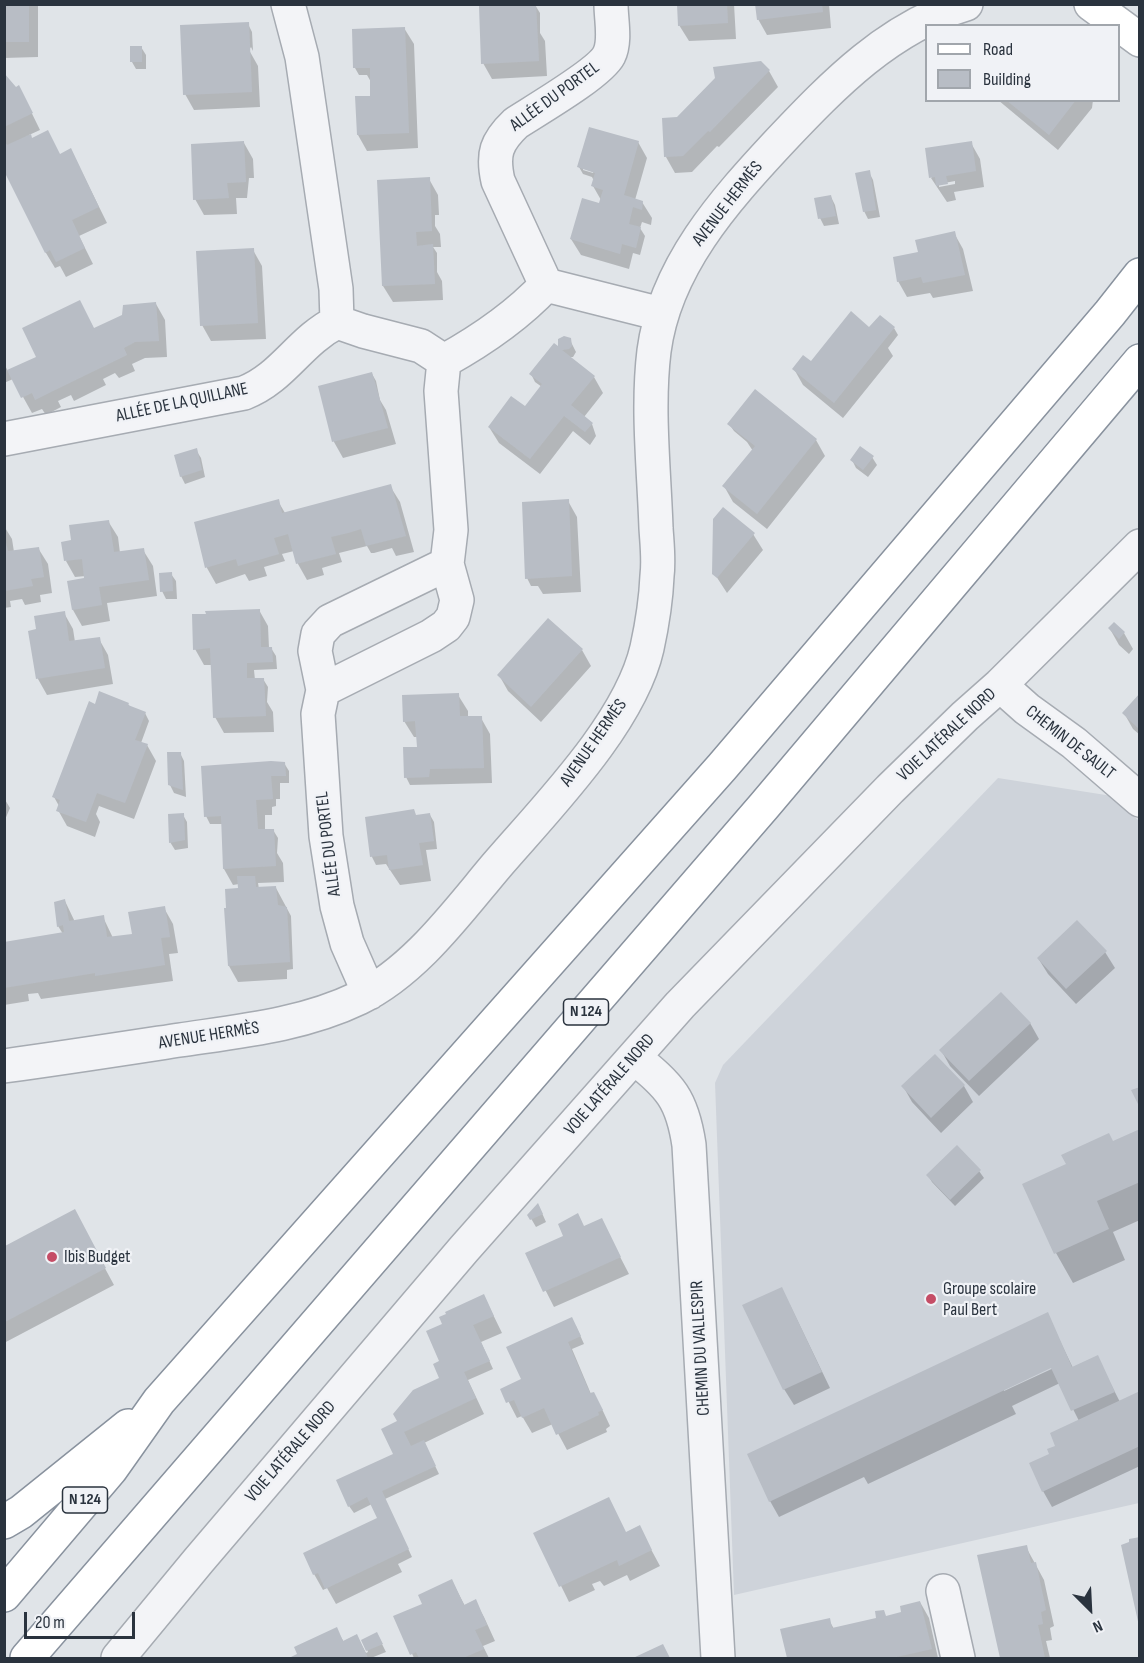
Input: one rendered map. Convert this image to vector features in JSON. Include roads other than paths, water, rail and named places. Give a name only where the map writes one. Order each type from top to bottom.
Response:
[{"type":"main road","points":[[1092,4],[1119,24]]},
{"type":"main road","points":[[1120,25],[1140,40]]},
{"type":"main road","name":"N 124","points":[[4,1594],[111,1469],[159,1401],[722,767],[1140,275]]},
{"type":"main road","name":"N 124","points":[[27,1659],[764,806],[1140,361]]},
{"type":"main road","points":[[4,1522],[21,1512],[159,1401]]},
{"type":"street","points":[[288,4],[302,57],[336,289],[337,322],[421,346],[444,361]]},
{"type":"street","name":"ALLÉE DU PORTEL","points":[[546,285],[498,181],[495,168],[496,148],[501,138],[516,123],[594,72],[605,60],[612,42],[611,4]]},
{"type":"street","name":"AVENUE HERMÈS","points":[[4,1066],[257,1029],[327,1011],[369,993],[408,965],[565,787],[619,713],[645,654],[658,573],[652,383],[654,349],[661,314],[679,272],[712,219],[815,104],[850,71],[906,29],[944,11],[966,4]]},
{"type":"street","points":[[444,361],[468,348],[525,308],[546,285],[661,314]]},
{"type":"street","name":"ALLÉE DE LA QUILLANE","points":[[4,439],[244,393],[263,384],[311,337],[337,322]]},
{"type":"street","points":[[323,690],[431,636],[446,626],[453,617],[457,600],[447,564],[451,531],[441,390],[444,361]]},
{"type":"street","name":"VOIE LATÉRALE NORD","points":[[118,1659],[199,1560],[464,1249],[680,1005],[882,797],[965,716],[1000,686],[1140,546]]},
{"type":"street","name":"ALLÉE DU PORTEL","points":[[369,993],[346,943],[337,906],[328,848],[318,714],[323,690],[315,651],[318,634],[330,621],[447,564]]},
{"type":"street","name":"CHEMIN DE SAULT","points":[[1000,686],[1074,743],[1140,800]]},
{"type":"street","name":"CHEMIN DU VALLESPIR","points":[[635,1058],[672,1092],[686,1122],[718,1659]]},
{"type":"street","points":[[943,1591],[958,1659]]},
{"type":"place","name":"Ibis Budget","points":[[52,1257]]},
{"type":"place","name":"Groupe scolaire Paul Bert","points":[[931,1299]]}]
